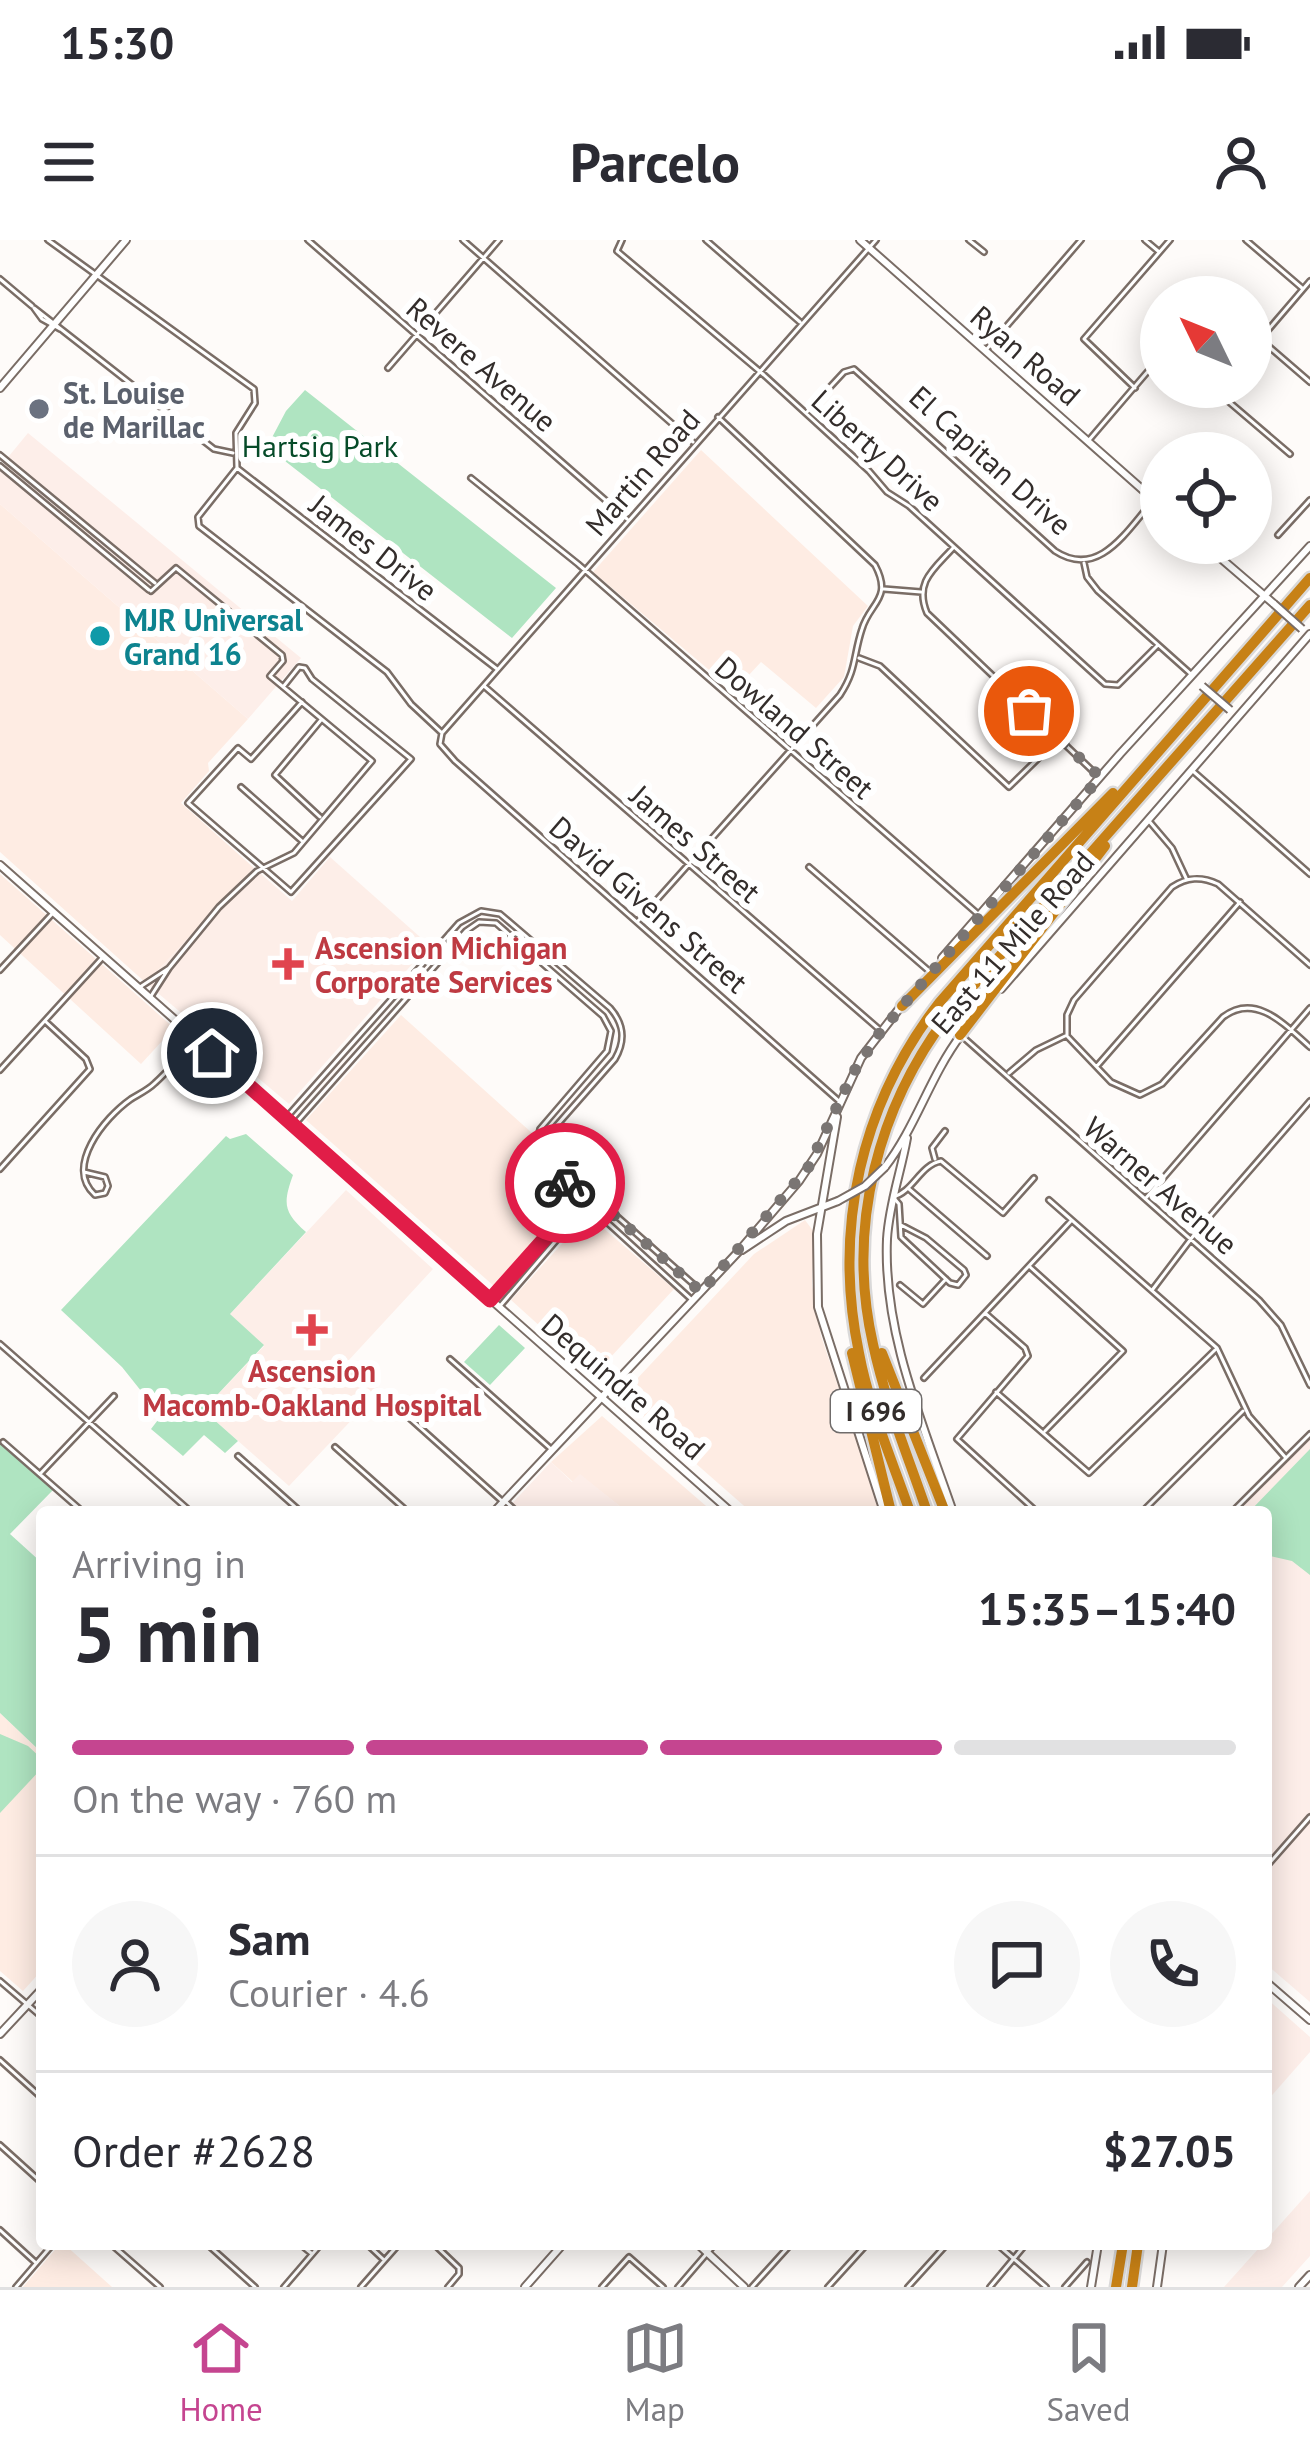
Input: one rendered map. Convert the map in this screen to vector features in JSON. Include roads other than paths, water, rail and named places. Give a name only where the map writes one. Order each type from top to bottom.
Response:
[{"type":"highway","name":"I 696","points":[[908,1506],[863,1372],[851,1308],[850,1232],[858,1173],[871,1127],[899,1063],[939,1003],[1310,578]]},
{"type":"highway","name":"I 696","points":[[925,1506],[880,1373],[864,1278],[872,1176],[893,1109],[923,1050],[962,998],[1310,604]]},
{"type":"highway","points":[[902,1006],[1203,700]]},
{"type":"highway","points":[[961,1035],[1174,758]]},
{"type":"highway","points":[[864,1278],[894,1389],[946,1506]]},
{"type":"highway","points":[[851,1308],[849,1330],[856,1376],[886,1506]]},
{"type":"highway","points":[[1116,2287],[1122,2250]]},
{"type":"highway","points":[[1132,2287],[1137,2250]]},
{"type":"main road","points":[[0,388],[127,240]]},
{"type":"main road","name":"Ryan Road","points":[[860,240],[1140,487]]},
{"type":"main road","name":"East 11 Mile Road","points":[[499,1506],[739,1251],[808,1168],[861,1058],[881,1031],[1100,777],[1310,546]]},
{"type":"main road","points":[[1227,564],[1308,634]]},
{"type":"main road","name":"East 11 Mile Road","points":[[739,1251],[800,1215],[865,1186],[885,1167],[961,1035],[1308,634]]},
{"type":"main road","name":"El Capitan Drive","points":[[1192,676],[1230,710],[1244,710]]},
{"type":"main road","name":"Dequindre Road","points":[[0,865],[717,1506]]},
{"type":"main road","points":[[840,1102],[817,1234],[815,1283],[822,1328],[885,1506]]},
{"type":"main road","points":[[908,1132],[892,1197],[887,1257],[893,1324],[947,1506]]},
{"type":"main road","points":[[824,1189],[838,1201]]},
{"type":"main road","points":[[800,1215],[812,1222],[817,1234]]},
{"type":"main road","points":[[1272,1987],[1310,2020]]},
{"type":"main road","points":[[0,2034],[36,1996]]},
{"type":"main road","points":[[525,2287],[558,2250]]},
{"type":"main road","points":[[704,2250],[748,2287]]},
{"type":"main road","points":[[1091,2287],[1097,2250]]},
{"type":"main road","points":[[1157,2287],[1162,2250]]},
{"type":"street","points":[[48,240],[256,393],[236,433],[237,467]]},
{"type":"street","points":[[62,250],[71,240]]},
{"type":"street","name":"Revere Avenue","points":[[308,240],[628,520]]},
{"type":"street","points":[[463,240],[694,443]]},
{"type":"street","points":[[388,368],[499,240]]},
{"type":"street","name":"Liberty Drive","points":[[622,240],[616,249],[1110,686],[1118,685],[1158,645]]},
{"type":"street","points":[[706,240],[801,323]]},
{"type":"street","name":"Martin Road","points":[[442,733],[876,240]]},
{"type":"street","points":[[985,351],[1081,240]]},
{"type":"street","points":[[1145,240],[1159,252]]},
{"type":"street","points":[[1135,388],[1084,339],[1170,240]]},
{"type":"street","points":[[1246,240],[1303,290]]},
{"type":"street","points":[[971,241],[984,252]]},
{"type":"street","points":[[0,279],[214,449],[235,453]]},
{"type":"street","points":[[1272,325],[1310,281]]},
{"type":"street","points":[[1272,349],[1310,382]]},
{"type":"street","name":"El Capitan Drive","points":[[806,413],[844,372],[854,369],[1055,551],[1084,561],[1090,582],[1192,676]]},
{"type":"street","points":[[1088,442],[1140,382]]},
{"type":"street","points":[[1240,408],[1290,454]]},
{"type":"street","points":[[638,921],[839,695],[855,671],[862,627],[880,602],[880,575],[872,562],[718,417]]},
{"type":"street","points":[[0,455],[156,584]]},
{"type":"street","points":[[0,466],[151,591],[176,568],[282,656],[270,676],[372,761],[290,856],[260,869],[219,907],[149,998]]},
{"type":"street","points":[[9,474],[14,467]]},
{"type":"street","name":"David Givens Street","points":[[237,467],[198,517],[199,526],[387,672],[411,704],[442,733],[440,744],[455,761],[840,1102]]},
{"type":"street","name":"James Drive","points":[[237,467],[497,669]]},
{"type":"street","name":"Dowland Street","points":[[471,478],[980,915]]},
{"type":"street","points":[[26,487],[31,481]]},
{"type":"street","points":[[1278,535],[1310,500]]},
{"type":"street","points":[[1084,561],[1109,550],[1140,519]]},
{"type":"street","points":[[73,526],[79,520]]},
{"type":"street","points":[[106,554],[111,547]]},
{"type":"street","points":[[955,547],[928,574],[921,592],[929,616],[1100,777]]},
{"type":"street","points":[[882,589],[921,592]]},
{"type":"street","points":[[858,658],[880,666],[1009,787],[1058,738]]},
{"type":"street","points":[[283,686],[299,668],[305,668],[312,679],[411,759],[296,890],[288,891],[188,803],[238,748],[251,759],[302,702]]},
{"type":"street","name":"James Street","points":[[483,686],[881,1031]]},
{"type":"street","points":[[322,719],[274,775],[322,820]]},
{"type":"street","points":[[1192,770],[1310,874]]},
{"type":"street","points":[[241,787],[303,842]]},
{"type":"street","points":[[1148,820],[1172,848],[1186,879]]},
{"type":"street","points":[[809,867],[930,972]]},
{"type":"street","points":[[1310,964],[1209,880],[1186,879],[1172,887],[1074,1000],[1067,1016],[1067,1036],[1095,1067],[1117,1087],[1140,1095],[1162,1084],[1230,1012],[1246,1007],[1267,1012],[1310,1047]]},
{"type":"street","points":[[1095,1067],[1240,902]]},
{"type":"street","points":[[286,1118],[468,915],[491,911],[514,923],[618,1018],[622,1035],[618,1054],[565,1115],[548,1142],[550,1157],[701,1292]]},
{"type":"street","points":[[0,970],[53,912]]},
{"type":"street","points":[[294,1125],[474,925],[490,921],[606,1019],[612,1035],[610,1046],[537,1138],[539,1158],[564,1186],[693,1300]]},
{"type":"street","points":[[507,931],[514,923]]},
{"type":"street","points":[[0,1070],[104,957]]},
{"type":"street","points":[[551,970],[558,962]]},
{"type":"street","points":[[138,988],[169,968]]},
{"type":"street","points":[[412,976],[419,983]]},
{"type":"street","points":[[564,982],[583,984]]},
{"type":"street","points":[[594,1008],[602,1001]]},
{"type":"street","points":[[1145,1199],[1310,1008]]},
{"type":"street","points":[[0,1169],[90,1069],[86,1058],[45,1021]]},
{"type":"street","name":"Warner Avenue","points":[[961,1035],[1271,1312],[1310,1385]]},
{"type":"street","points":[[1006,1076],[1036,1049],[1067,1036]]},
{"type":"street","points":[[85,1172],[107,1180],[102,1195],[95,1196],[87,1188],[83,1159],[124,1105],[149,1089],[194,1037]]},
{"type":"street","points":[[357,1038],[365,1046]]},
{"type":"street","points":[[596,1064],[604,1071]]},
{"type":"street","points":[[1152,1291],[1310,1101]]},
{"type":"street","points":[[558,1107],[565,1115]]},
{"type":"street","points":[[936,1160],[932,1148],[945,1131]]},
{"type":"street","points":[[936,1160],[947,1163],[1003,1213],[1034,1178]]},
{"type":"street","points":[[901,1226],[926,1238],[964,1270],[958,1285],[903,1239],[901,1226],[899,1204],[892,1197],[936,1160]]},
{"type":"street","points":[[551,1174],[560,1168]]},
{"type":"street","points":[[564,1186],[572,1178]]},
{"type":"street","points":[[908,1188],[987,1256]]},
{"type":"street","points":[[499,1307],[592,1196]]},
{"type":"street","points":[[490,1300],[580,1199]]},
{"type":"street","points":[[1049,1200],[1216,1348],[1246,1409],[1286,1458]]},
{"type":"street","points":[[924,1378],[1072,1220]]},
{"type":"street","points":[[635,1248],[640,1239]]},
{"type":"street","points":[[648,1260],[654,1251]]},
{"type":"street","points":[[1029,1266],[1123,1352],[1043,1433]]},
{"type":"street","points":[[899,1285],[923,1304],[946,1279]]},
{"type":"street","points":[[985,1313],[1028,1355],[957,1438],[1031,1506]]},
{"type":"street","points":[[0,1344],[184,1506]]},
{"type":"street","points":[[996,1392],[1089,1473],[1216,1348]]},
{"type":"street","points":[[450,1359],[552,1450]]},
{"type":"street","points":[[40,1474],[113,1396]]},
{"type":"street","points":[[386,1397],[510,1506]]},
{"type":"street","points":[[1148,1506],[1246,1409]]},
{"type":"street","points":[[1238,1506],[1310,1434]]},
{"type":"street","points":[[3,1442],[76,1506]]},
{"type":"street","points":[[334,1447],[401,1506]]},
{"type":"street","points":[[238,1456],[294,1506]]},
{"type":"street","points":[[1272,1860],[1310,1816]]},
{"type":"street","points":[[0,1981],[36,2012]]},
{"type":"street","points":[[0,2060],[36,2093]]},
{"type":"street","points":[[0,2145],[36,2177]]},
{"type":"street","points":[[0,2230],[37,2263]]},
{"type":"street","points":[[16,2287],[48,2250]]},
{"type":"street","points":[[118,2250],[160,2287]]},
{"type":"street","points":[[214,2250],[255,2287]]},
{"type":"street","points":[[307,2250],[312,2254]]},
{"type":"street","points":[[284,2287],[316,2250]]},
{"type":"street","points":[[374,2250],[385,2260]]},
{"type":"street","points":[[362,2287],[394,2250]]},
{"type":"street","points":[[441,2250],[459,2267],[448,2287]]},
{"type":"street","points":[[678,2287],[710,2250]]},
{"type":"street","points":[[748,2287],[785,2250]]},
{"type":"street","points":[[828,2287],[862,2250]]},
{"type":"street","points":[[908,2287],[941,2250]]},
{"type":"street","points":[[1005,2250],[1046,2287]]},
{"type":"street","points":[[990,2287],[1022,2250]]},
{"type":"street","points":[[602,2287],[629,2257],[663,2287]]},
{"type":"street","points":[[1065,2287],[1087,2262]]},
{"type":"place","name":"St. Louise de Marillac","points":[[39,409]]},
{"type":"place","name":"MJR Universal Grand 16","points":[[100,636]]},
{"type":"place","name":"Ascension Michigan Corporate Services","points":[[288,964]]},
{"type":"place","name":"Ascension Macomb-Oakland Hospital","points":[[312,1330]]},
{"type":"park label","name":"Hartsig Park","points":[[320,445]]}]
